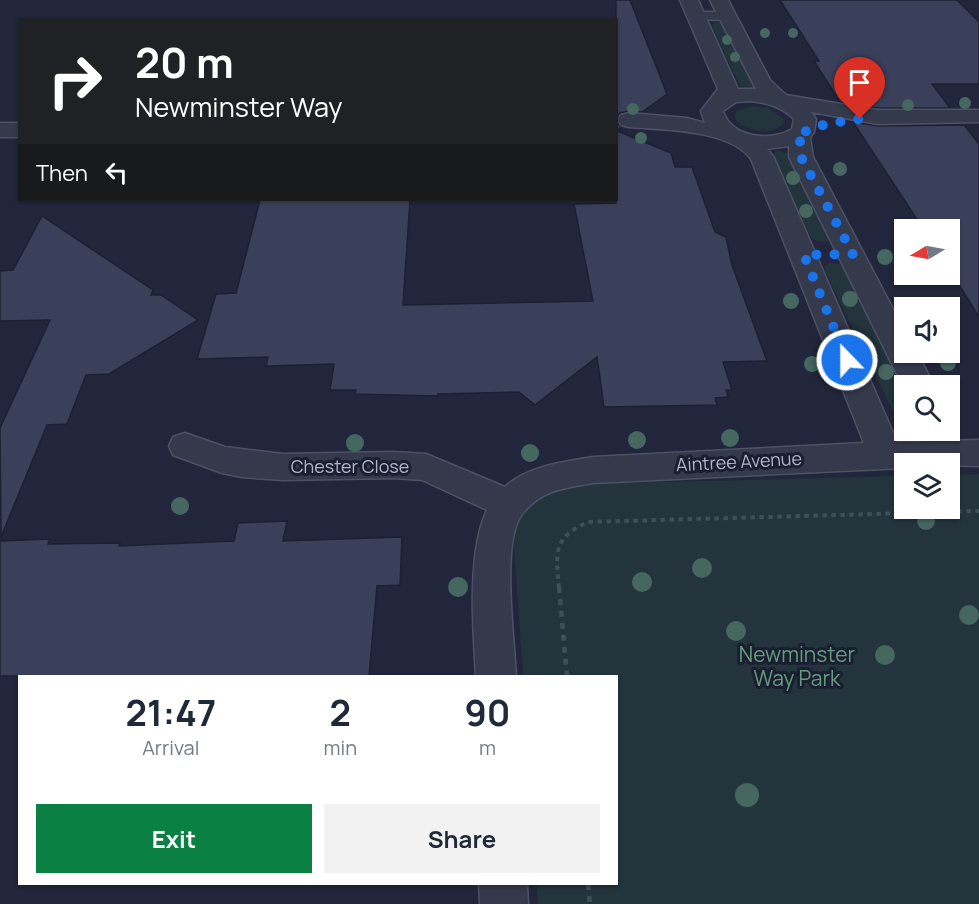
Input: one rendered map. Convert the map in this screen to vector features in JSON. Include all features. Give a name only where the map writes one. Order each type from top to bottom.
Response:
[{"type":"street","points":[[692,8],[728,89],[712,111],[713,120],[720,128],[750,143],[762,158],[886,455]]},
{"type":"street","points":[[723,8],[760,83],[781,101],[802,114],[806,124],[800,134],[801,157],[914,375]]},
{"type":"street","points":[[623,120],[682,114],[746,95],[878,117]]},
{"type":"street","points":[[623,120],[687,125],[738,138],[773,143],[841,122],[878,117],[979,116]]},
{"type":"street","points":[[0,130],[18,130]]},
{"type":"street","points":[[804,255],[853,254]]},
{"type":"street","name":"Chester Close","points":[[185,446],[222,460],[242,464],[284,467],[393,465],[426,467],[510,505]]},
{"type":"street","name":"Aintree Avenue","points":[[496,675],[492,558],[494,539],[499,522],[510,505],[530,485],[560,476],[593,470],[886,455],[957,446]]},
{"type":"street","points":[[504,885],[504,904]]},
{"type":"lane","points":[[692,8],[723,8]]},
{"type":"path","points":[[567,675],[556,555],[566,532],[588,522],[979,511]]},
{"type":"path","points":[[588,885],[590,904]]},
{"type":"green space","points":[[714,22],[725,23],[756,87],[752,90],[740,86],[712,26]]},
{"type":"green space","points":[[753,106],[769,108],[784,119],[784,123],[766,131],[745,127],[735,119],[736,111]]},
{"type":"green space","points":[[778,150],[789,154],[831,239],[828,241],[821,242],[811,237],[771,155]]},
{"type":"green space","points":[[831,263],[839,264],[846,269],[898,375],[894,375],[894,411],[825,271],[825,266]]},
{"type":"green space","name":"Newminster Way Park","points":[[979,474],[979,904],[538,904],[537,885],[618,885],[618,675],[523,675],[514,545],[521,516],[534,500],[555,491],[583,484],[894,476],[894,519],[960,519],[960,475]]},
{"type":"building","points":[[616,0],[630,0],[667,94],[642,112],[628,111],[618,116],[618,18],[616,18]]},
{"type":"building","points":[[780,0],[957,0],[979,22],[979,84],[932,84],[950,108],[878,108],[840,102],[814,61],[819,61]]},
{"type":"building","points":[[853,122],[878,126],[964,125],[979,144],[979,317],[959,285],[960,219],[917,219]]},
{"type":"building","points":[[618,131],[671,153],[675,167],[692,167],[715,232],[726,237],[732,265],[767,361],[723,362],[732,390],[726,390],[728,397],[715,398],[717,405],[604,407],[597,357],[535,405],[519,392],[438,394],[438,396],[355,394],[356,390],[330,390],[334,364],[266,366],[268,357],[197,359],[216,294],[236,293],[260,201],[410,201],[403,305],[593,301],[574,204],[616,203],[618,201]]},
{"type":"building","points":[[42,216],[153,290],[151,295],[161,295],[198,320],[109,374],[86,375],[67,424],[47,425],[1,537],[0,428],[50,320],[0,321],[0,271],[13,270]]},
{"type":"building","points":[[287,521],[283,541],[402,537],[400,585],[377,586],[369,675],[0,676],[0,541],[50,539],[48,544],[120,543],[119,546],[234,541],[238,523]]},
{"type":"route","points":[[847,360],[804,255],[853,254],[801,157],[800,140],[796,137],[803,132],[825,125],[860,119]]}]
